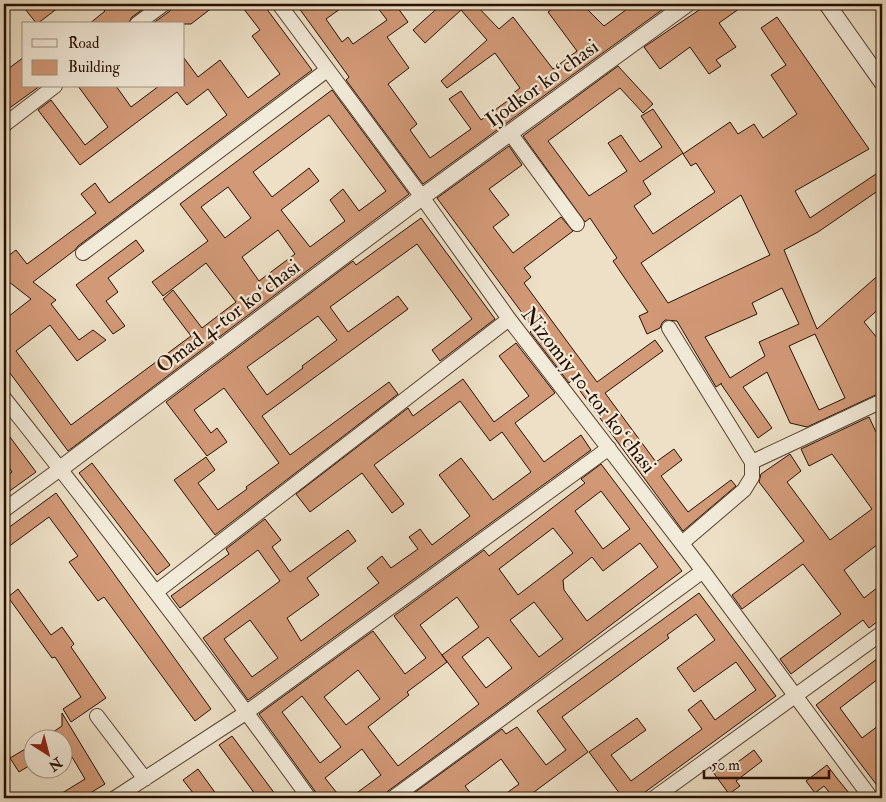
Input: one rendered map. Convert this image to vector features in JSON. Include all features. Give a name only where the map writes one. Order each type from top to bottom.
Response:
[{"type":"street","points":[[140,22],[164,4]]},
{"type":"street","name":"Nizomiy 10-tor koʻchasi","points":[[279,4],[422,197],[509,319],[703,571],[870,798]]},
{"type":"street","name":"Ijodkor koʻchasi","points":[[422,197],[687,4]]},
{"type":"street","points":[[827,4],[882,82]]},
{"type":"street","points":[[83,253],[327,70]]},
{"type":"street","points":[[4,125],[52,88]]},
{"type":"street","points":[[510,133],[577,224]]},
{"type":"street","name":"Omad 4-tor koʻchasi","points":[[60,469],[422,197]]},
{"type":"street","points":[[156,592],[509,319]]},
{"type":"street","points":[[669,328],[752,462],[752,477],[744,490],[682,544]]},
{"type":"street","points":[[4,398],[156,592],[247,712],[309,798]]},
{"type":"street","points":[[752,462],[882,401]]},
{"type":"street","points":[[115,798],[247,712],[609,448]]},
{"type":"street","points":[[4,510],[60,469]]},
{"type":"street","points":[[393,798],[703,571]]},
{"type":"street","points":[[654,798],[882,633]]},
{"type":"street","points":[[97,716],[145,779]]},
{"type":"building","points":[[21,4],[63,4],[40,22],[35,22]]},
{"type":"building","points":[[99,4],[150,4],[132,17],[129,22],[91,22],[105,11]]},
{"type":"building","points":[[173,4],[217,4],[191,24],[185,24],[185,22],[155,22],[170,11]]},
{"type":"building","points":[[240,4],[263,4],[312,70],[33,282],[56,300],[51,304],[79,340],[93,330],[106,340],[77,361],[50,325],[16,351],[71,425],[191,336],[163,299],[173,290],[202,328],[236,302],[206,263],[163,296],[152,282],[208,241],[180,204],[332,90],[409,194],[68,451],[4,365],[4,320],[31,299],[4,278],[4,274],[10,266],[4,259],[16,250],[27,264],[96,213],[81,194],[95,183],[109,203],[227,115],[208,89],[187,105],[177,92],[80,165],[38,110],[51,100],[85,145],[108,127],[79,88],[117,88],[131,107],[156,88],[185,88],[185,59],[198,77],[220,60],[248,98],[280,74],[252,36],[260,30]],"holes":[[[329,115],[386,191],[359,211],[343,189],[330,200],[345,221],[310,247],[281,210],[319,181],[309,168],[272,197],[253,172]],[[228,187],[251,218],[225,238],[201,207]],[[278,230],[295,254],[259,281],[242,257]]]},
{"type":"building","points":[[296,4],[347,4],[326,19],[342,42],[348,37],[353,44],[387,20],[375,4],[395,4],[408,22],[387,37],[409,68],[388,84],[417,124],[410,130],[430,158],[471,129],[449,99],[461,91],[481,120],[510,99],[508,97],[520,88],[495,53],[447,88],[441,81],[487,40],[461,10],[425,43],[413,30],[442,4],[475,4],[499,29],[513,17],[553,69],[577,51],[548,12],[559,4],[582,4],[604,26],[634,4],[670,4],[423,184],[346,80],[349,77]]},
{"type":"building","points":[[708,4],[746,4],[719,23],[736,47],[716,60],[721,66],[709,74],[690,47],[660,69],[644,47]]},
{"type":"building","points":[[777,17],[869,149],[795,191],[810,218],[882,170],[882,188],[818,232],[784,250],[817,329],[882,272],[882,306],[864,322],[882,344],[882,392],[807,427],[790,423],[767,372],[743,387],[772,428],[758,438],[722,383],[716,387],[677,321],[665,320],[660,328],[647,334],[639,316],[648,312],[613,261],[617,258],[590,218],[585,222],[523,136],[618,66],[653,104],[643,113],[620,88],[548,141],[589,196],[627,171],[608,143],[621,135],[640,162],[662,147],[641,116],[653,109],[683,153],[643,181],[651,194],[634,206],[653,234],[715,192],[696,163],[691,166],[683,154],[730,122],[738,134],[754,124],[763,138],[797,114],[771,75],[786,65],[761,28]],"holes":[[[741,195],[770,255],[668,303],[641,263]],[[782,288],[799,324],[759,342],[765,356],[730,378],[705,337],[757,314],[752,303]],[[815,334],[845,398],[819,410],[789,346]]]},
{"type":"building","points":[[22,58],[22,88],[37,88],[4,112],[4,72]]},
{"type":"building","points":[[509,146],[522,165],[489,189],[509,215],[493,227],[513,253],[561,217],[573,231],[524,268],[531,277],[524,283],[597,382],[655,340],[663,351],[605,393],[656,462],[674,449],[682,460],[661,476],[688,512],[731,480],[736,486],[683,531],[572,380],[569,383],[530,332],[534,329],[437,198]]},
{"type":"building","points":[[421,218],[495,319],[440,361],[432,350],[472,319],[417,244],[330,307],[348,332],[398,296],[408,309],[262,416],[290,455],[389,382],[398,394],[215,535],[174,480],[206,457],[215,470],[198,483],[218,510],[279,463],[224,388],[194,410],[211,433],[217,428],[227,442],[207,456],[166,402],[353,261],[356,265]],"holes":[[[318,316],[337,340],[267,395],[247,367]]]},
{"type":"building","points":[[136,240],[144,251],[108,278],[118,292],[106,301],[125,326],[113,334],[76,285]]},
{"type":"building","points":[[516,343],[555,393],[515,423],[544,462],[581,435],[591,450],[248,700],[203,638],[280,581],[258,550],[180,608],[171,596],[229,554],[226,549],[265,519],[281,540],[272,547],[290,572],[348,530],[356,541],[307,578],[319,595],[287,618],[301,641],[379,583],[367,568],[382,556],[391,568],[418,549],[409,537],[420,529],[432,545],[470,516],[439,475],[461,458],[493,500],[531,472],[502,432],[490,441],[460,401],[374,465],[404,504],[392,513],[362,473],[310,512],[296,494],[408,408],[413,416],[463,379],[494,422],[529,396],[499,356]],"holes":[[[250,620],[278,658],[252,677],[224,639]]]},
{"type":"building","points":[[869,417],[876,432],[882,430],[882,541],[844,570],[864,598],[882,584],[882,618],[869,628],[863,620],[791,674],[780,659],[841,614],[803,564],[742,609],[732,595],[804,541],[759,482],[761,474],[790,454],[801,471],[787,482],[830,540],[872,509],[832,454],[809,466],[801,449]]},
{"type":"building","points":[[4,429],[36,472],[4,495],[4,478],[12,472],[4,460]]},
{"type":"building","points":[[92,463],[170,565],[157,575],[79,473]]},
{"type":"building","points":[[601,464],[682,571],[388,791],[384,798],[350,798],[381,775],[362,749],[325,778],[341,798],[320,798],[259,714],[373,631],[405,674],[426,658],[394,616],[484,550],[489,556],[585,483],[581,479]],"holes":[[[601,491],[630,529],[603,549],[575,511]],[[553,528],[573,553],[518,595],[499,569]],[[640,543],[658,567],[587,621],[564,590],[563,580],[592,557],[603,571]],[[457,597],[479,627],[442,655],[479,704],[398,766],[368,727],[409,695],[407,692],[447,662],[420,625]],[[534,602],[563,639],[539,657],[510,620]],[[488,637],[512,668],[486,688],[462,657]],[[358,670],[380,699],[346,725],[324,697]],[[302,696],[341,747],[320,763],[282,712]]]},
{"type":"building","points":[[56,493],[211,709],[195,721],[104,597],[98,601],[69,562],[78,556],[49,517],[4,550],[4,531]]},
{"type":"building","points":[[18,589],[51,635],[62,627],[74,644],[71,647],[106,698],[71,722],[63,709],[81,697],[55,657],[52,658],[8,597]]},
{"type":"building","points":[[699,593],[776,696],[637,798],[623,798],[589,752],[637,718],[646,730],[611,755],[631,781],[702,729],[688,710],[701,700],[715,720],[756,690],[736,662],[694,692],[677,668],[715,640],[696,614],[667,635],[669,638],[562,717],[588,752],[526,798],[500,798],[519,784],[501,759],[465,786],[474,798],[407,798],[502,729],[506,734],[517,727],[546,765],[566,750],[537,711]]},
{"type":"building","points":[[882,655],[882,676],[840,708],[862,738],[882,723],[882,792],[816,705]]},
{"type":"building","points":[[62,713],[105,784],[82,798],[54,798],[85,779],[72,757],[72,730],[56,730],[62,726]]},
{"type":"building","points":[[232,736],[278,798],[258,798],[219,745]]},
{"type":"building","points":[[754,750],[762,761],[736,781],[740,786],[729,794],[710,768],[720,761],[727,770]]},
{"type":"building","points":[[22,751],[22,770],[19,772],[10,758]]},
{"type":"building","points":[[827,765],[853,798],[834,798],[824,786],[815,793],[806,781]]},
{"type":"building","points":[[198,769],[219,798],[197,798],[183,780]]}]
